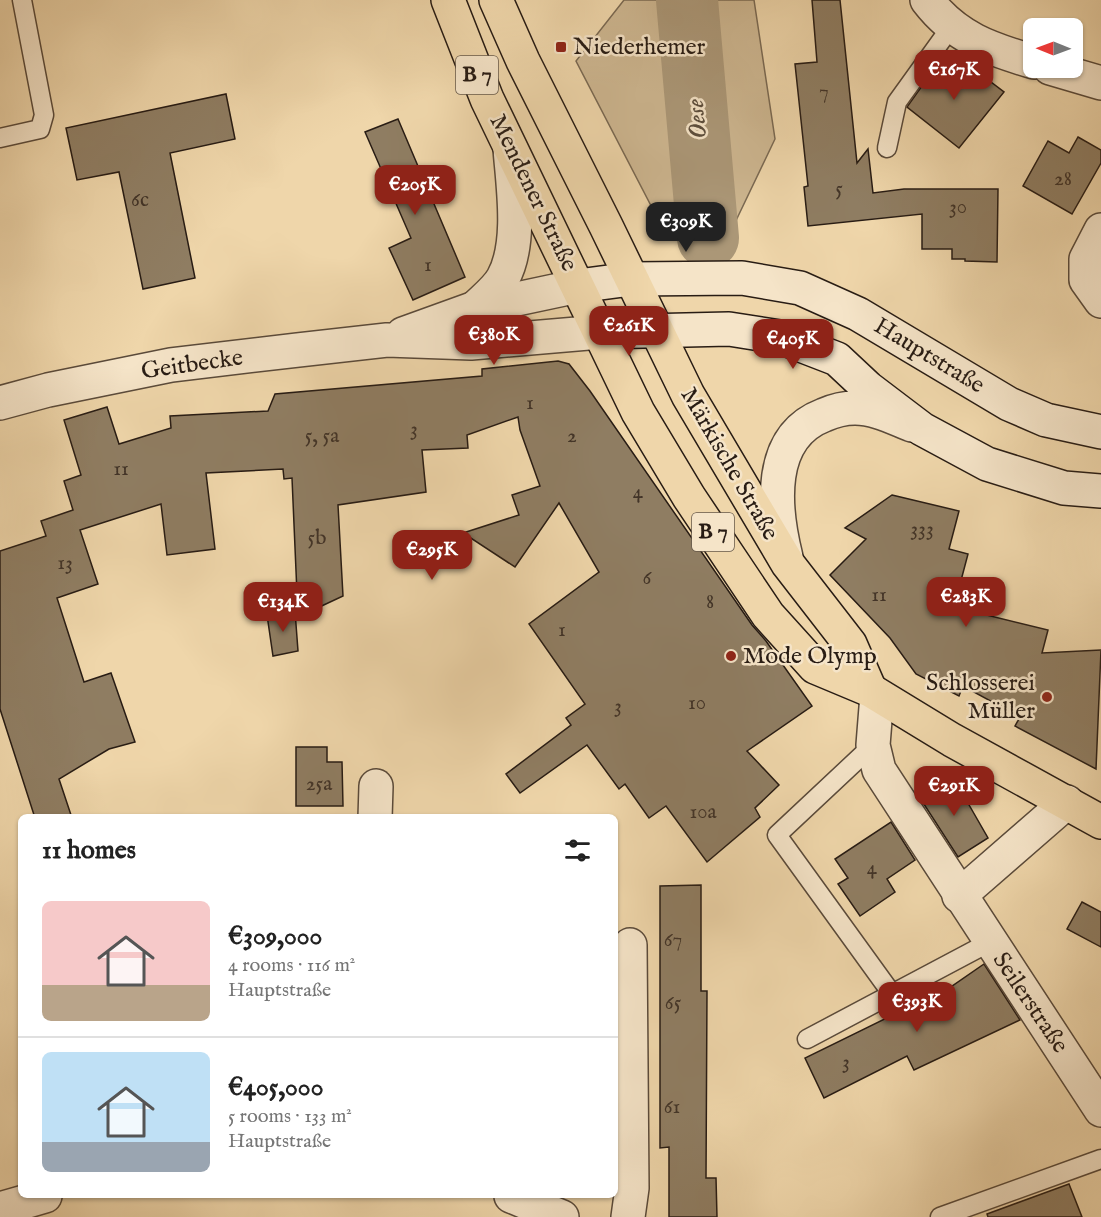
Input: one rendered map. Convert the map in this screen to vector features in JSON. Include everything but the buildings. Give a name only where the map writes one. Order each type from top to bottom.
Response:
[{"type":"main road","name":"Mendener Straße","points":[[448,0],[487,99],[578,286]]},
{"type":"main road","name":"Märkische Straße","points":[[496,0],[523,61],[688,396],[788,564],[850,644],[874,693]]},
{"type":"main road","name":"Märkische Straße","points":[[578,286],[638,412],[689,497],[768,615],[815,667],[874,693],[952,740],[1089,813]]},
{"type":"street","points":[[927,0],[951,27],[986,47],[1023,59]]},
{"type":"street","points":[[1083,78],[1101,83]]},
{"type":"street","points":[[475,308],[502,280],[510,263],[513,242],[510,149]]},
{"type":"street","points":[[1094,290],[1086,259],[1101,230]]},
{"type":"street","name":"Hauptstraße","points":[[578,286],[632,279],[742,278],[800,288],[858,314],[1010,404],[1046,420],[1101,432]]},
{"type":"street","name":"Geitbecke","points":[[387,340],[475,308],[578,286]]},
{"type":"street","points":[[600,332],[729,329],[780,337],[837,359],[868,388],[922,429]]},
{"type":"street","name":"Geitbecke","points":[[0,403],[48,390],[171,366],[387,340],[471,343],[600,332]]},
{"type":"street","points":[[788,564],[778,526],[777,496],[780,466],[789,444],[801,428],[824,415],[855,408],[877,411],[922,429],[987,464],[1064,488],[1101,491]]},
{"type":"street","name":"Seilerstraße","points":[[874,693],[873,745],[879,770],[959,896],[1101,1110]]},
{"type":"street","points":[[959,896],[1089,813]]},
{"type":"street","points":[[628,1217],[632,1188],[630,945]]},
{"type":"street","points":[[0,1209],[38,1198]]},
{"type":"street","points":[[516,1198],[562,1217]]},
{"type":"lane","points":[[0,138],[40,129],[44,116],[22,0]]},
{"type":"lane","points":[[887,148],[897,102],[951,27]]},
{"type":"lane","points":[[873,745],[777,835],[892,994]]},
{"type":"lane","points":[[807,1039],[990,942]]},
{"type":"lane","points":[[940,1217],[1101,1159]]},
{"type":"shaded area","points":[[624,0],[754,0],[775,139],[731,231],[660,223],[576,61]]},
{"type":"waterway","name":"Oese","points":[[687,0],[708,238]]},
{"type":"place","name":"Niederhemer","points":[[561,47]]},
{"type":"place","name":"Mode Olymp","points":[[731,656]]},
{"type":"place","name":"Schlosserei Müller","points":[[1047,697]]}]
